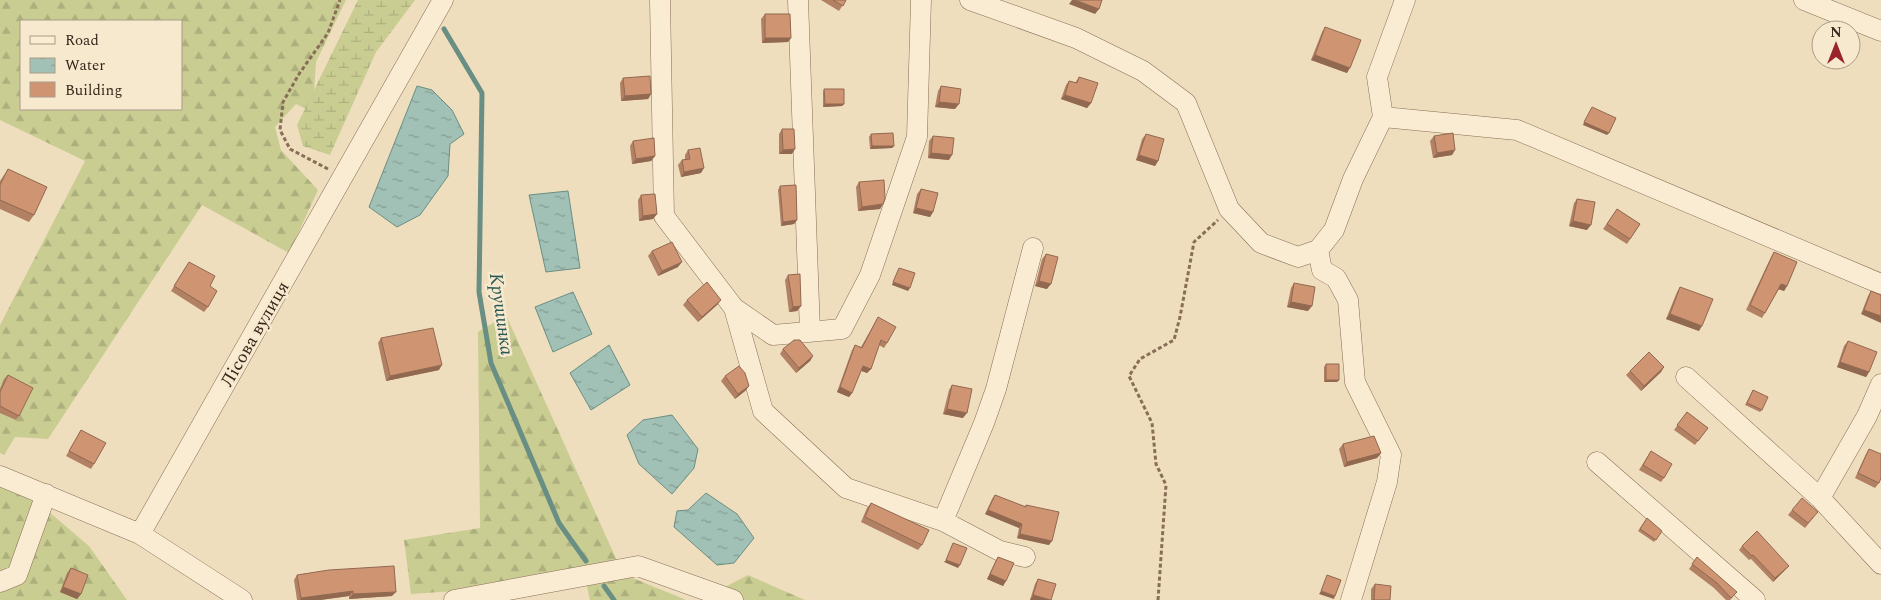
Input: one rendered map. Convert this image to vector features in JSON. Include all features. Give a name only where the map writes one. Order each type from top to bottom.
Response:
[{"type":"street","name":"Лісова вулиця","points":[[140,534],[443,0]]},
{"type":"street","points":[[660,0],[664,216],[734,308],[773,335],[842,329],[870,275],[918,137],[922,0]]},
{"type":"street","points":[[798,0],[810,332]]},
{"type":"street","points":[[970,0],[1076,38],[1143,71],[1186,103],[1229,209],[1261,243],[1298,257],[1318,250],[1334,230],[1353,179],[1383,117],[1376,77],[1405,0]]},
{"type":"street","points":[[1804,0],[1881,31]]},
{"type":"street","points":[[1383,117],[1517,130],[1881,284]]},
{"type":"street","points":[[943,521],[984,423],[996,389],[1033,248]]},
{"type":"street","points":[[1318,250],[1322,270],[1336,278],[1348,300],[1355,382],[1391,455],[1387,482],[1351,600]]},
{"type":"street","points":[[734,308],[762,411],[846,488],[943,521],[1000,551],[1025,556]]},
{"type":"street","points":[[1686,377],[1820,498],[1881,564]]},
{"type":"street","points":[[1820,498],[1867,416],[1881,384]]},
{"type":"street","points":[[1596,462],[1755,600]]},
{"type":"street","points":[[0,476],[140,534],[242,600]]},
{"type":"street","points":[[0,582],[17,575],[46,494]]},
{"type":"street","points":[[454,600],[638,566],[733,600]]},
{"type":"path","points":[[340,0],[328,33],[298,74],[283,102],[280,130],[290,149],[344,177]]},
{"type":"path","points":[[1158,600],[1166,485],[1156,464],[1152,423],[1129,376],[1140,360],[1174,340],[1194,242],[1229,209]]},
{"type":"green space","points":[[0,0],[346,0],[316,62],[314,93],[316,114],[296,104],[275,127],[281,150],[318,190],[289,253],[202,205],[48,439],[15,437],[4,455],[0,453],[0,325],[85,161],[0,120]]},
{"type":"green space","points":[[358,0],[415,0],[376,52],[330,155],[303,146],[297,125]]},
{"type":"green space","points":[[506,315],[623,574],[686,600],[590,600],[586,582],[411,594],[404,540],[480,528],[478,332]]},
{"type":"green space","points":[[0,484],[28,494],[89,546],[127,600],[0,600]]},
{"type":"green space","points":[[748,575],[805,600],[700,600]]},
{"type":"water","points":[[417,86],[432,90],[452,110],[464,134],[450,144],[448,176],[420,215],[397,227],[369,207]]},
{"type":"water","points":[[568,191],[580,268],[546,272],[529,195]]},
{"type":"water","points":[[573,292],[592,334],[553,352],[535,307]]},
{"type":"water","points":[[609,345],[630,385],[591,410],[570,373]]},
{"type":"water","points":[[672,415],[698,449],[694,468],[672,494],[639,464],[627,435],[643,420]]},
{"type":"water","points":[[706,493],[737,514],[754,538],[734,563],[717,565],[674,527],[677,511],[688,510]]},
{"type":"building","points":[[833,0],[846,0],[843,6]]},
{"type":"building","points":[[1075,0],[1102,0],[1099,9]]},
{"type":"building","points":[[765,14],[790,14],[791,38],[765,38]]},
{"type":"building","points":[[1325,27],[1361,40],[1350,68],[1315,55]]},
{"type":"building","points":[[650,76],[651,94],[625,96],[623,78]]},
{"type":"building","points":[[1079,77],[1098,83],[1091,103],[1065,95],[1069,81],[1077,83]]},
{"type":"building","points":[[941,86],[961,89],[959,104],[939,102]]},
{"type":"building","points":[[824,89],[844,89],[844,104],[825,104]]},
{"type":"building","points":[[1592,107],[1616,118],[1609,133],[1584,122]]},
{"type":"building","points":[[782,129],[794,129],[795,149],[783,150]]},
{"type":"building","points":[[893,133],[894,146],[872,146],[871,134]]},
{"type":"building","points":[[1453,133],[1455,150],[1437,153],[1434,136]]},
{"type":"building","points":[[1146,134],[1164,139],[1158,161],[1139,155]]},
{"type":"building","points":[[933,136],[954,138],[952,155],[931,153]]},
{"type":"building","points":[[654,138],[655,156],[636,159],[633,141]]},
{"type":"building","points":[[700,148],[704,168],[684,172],[682,160],[690,159],[688,150]]},
{"type":"building","points":[[8,169],[47,187],[34,215],[0,200],[0,185]]},
{"type":"building","points":[[884,180],[885,199],[883,204],[862,207],[859,182]]},
{"type":"building","points":[[796,185],[797,220],[783,222],[780,186]]},
{"type":"building","points":[[921,189],[938,193],[933,212],[916,208]]},
{"type":"building","points":[[655,194],[657,214],[643,216],[641,195]]},
{"type":"building","points":[[1577,199],[1595,202],[1591,225],[1573,221]]},
{"type":"building","points":[[1617,209],[1640,224],[1630,239],[1607,224]]},
{"type":"building","points":[[672,242],[682,262],[662,271],[652,251]]},
{"type":"building","points":[[1774,252],[1797,262],[1787,286],[1781,284],[1765,313],[1750,305]]},
{"type":"building","points":[[1046,254],[1058,257],[1051,284],[1039,281]]},
{"type":"building","points":[[189,262],[215,276],[210,286],[217,291],[208,307],[174,286]]},
{"type":"building","points":[[899,268],[915,273],[910,288],[893,282]]},
{"type":"building","points":[[800,274],[801,306],[793,307],[788,275]]},
{"type":"building","points":[[707,282],[721,300],[702,317],[687,300]]},
{"type":"building","points":[[1294,283],[1315,287],[1312,306],[1291,302]]},
{"type":"building","points":[[1680,287],[1713,299],[1702,326],[1670,314]]},
{"type":"building","points":[[1871,291],[1881,295],[1881,316],[1864,310]]},
{"type":"building","points":[[878,317],[896,327],[887,343],[881,340],[871,369],[863,366],[852,393],[840,387],[855,345],[862,348]]},
{"type":"building","points":[[433,328],[442,365],[390,376],[381,338]]},
{"type":"building","points":[[794,340],[800,340],[813,356],[799,368],[783,349]]},
{"type":"building","points":[[1848,341],[1877,352],[1869,372],[1840,362]]},
{"type":"building","points":[[1649,352],[1664,367],[1644,386],[1630,371]]},
{"type":"building","points":[[1326,364],[1339,364],[1339,380],[1326,380]]},
{"type":"building","points":[[739,366],[745,373],[749,386],[738,394],[725,376]]},
{"type":"building","points":[[8,375],[33,388],[19,416],[0,406],[0,392]]},
{"type":"building","points":[[952,385],[972,389],[967,413],[947,409]]},
{"type":"building","points":[[1753,390],[1768,397],[1762,410],[1747,403]]},
{"type":"building","points":[[1687,412],[1708,428],[1698,441],[1677,425]]},
{"type":"building","points":[[81,430],[106,443],[94,464],[69,451]]},
{"type":"building","points":[[1374,436],[1381,453],[1347,462],[1343,444]]},
{"type":"building","points":[[1869,449],[1881,454],[1881,478],[1879,483],[1858,473]]},
{"type":"building","points":[[1651,451],[1672,464],[1664,478],[1643,465]]},
{"type":"building","points":[[995,495],[1026,507],[1026,505],[1059,512],[1052,541],[1020,534],[1022,524],[988,510]]},
{"type":"building","points":[[1802,498],[1818,512],[1808,523],[1792,510]]},
{"type":"building","points":[[871,503],[929,530],[922,545],[865,517]]},
{"type":"building","points":[[1647,518],[1662,531],[1656,540],[1640,529]]},
{"type":"building","points":[[1757,531],[1789,566],[1775,578],[1742,546]]},
{"type":"building","points":[[953,543],[967,548],[960,565],[946,560]]},
{"type":"building","points":[[998,557],[1014,563],[1006,581],[990,574]]},
{"type":"building","points":[[1697,557],[1737,592],[1731,598],[1717,583],[1692,564]]},
{"type":"building","points":[[394,566],[396,592],[353,594],[353,591],[301,598],[297,575],[329,570]]},
{"type":"building","points":[[71,568],[88,575],[81,594],[63,587]]},
{"type":"building","points":[[1327,575],[1341,580],[1335,596],[1321,591]]},
{"type":"building","points":[[1038,579],[1056,584],[1051,600],[1033,595]]},
{"type":"building","points":[[1375,584],[1391,586],[1390,600],[1374,600]]},
{"type":"waterway","name":"Крушинка","points":[[444,29],[482,93],[479,292],[491,363],[559,523],[586,561]]},
{"type":"waterway","name":"Крушинка","points":[[604,586],[614,600]]}]
